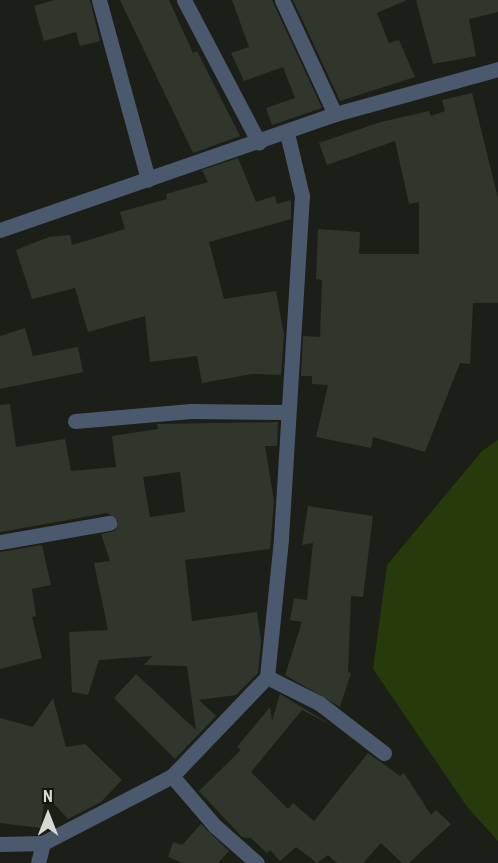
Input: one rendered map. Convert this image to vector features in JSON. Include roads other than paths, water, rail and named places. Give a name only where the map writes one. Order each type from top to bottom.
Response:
[{"type":"street","points":[[99,0],[148,179]]},
{"type":"street","points":[[184,0],[259,143]]},
{"type":"street","points":[[282,0],[334,114]]},
{"type":"street","points":[[0,230],[259,143],[334,114],[498,69]]},
{"type":"street","points":[[0,844],[43,843],[172,776],[267,676],[281,538],[286,412],[302,196],[286,133]]},
{"type":"street","points":[[75,421],[190,411],[286,412]]},
{"type":"street","points":[[0,542],[109,523]]},
{"type":"street","points":[[267,676],[319,703],[384,753]]},
{"type":"street","points":[[172,776],[215,826],[257,863]]},
{"type":"street","points":[[38,863],[43,843]]}]
